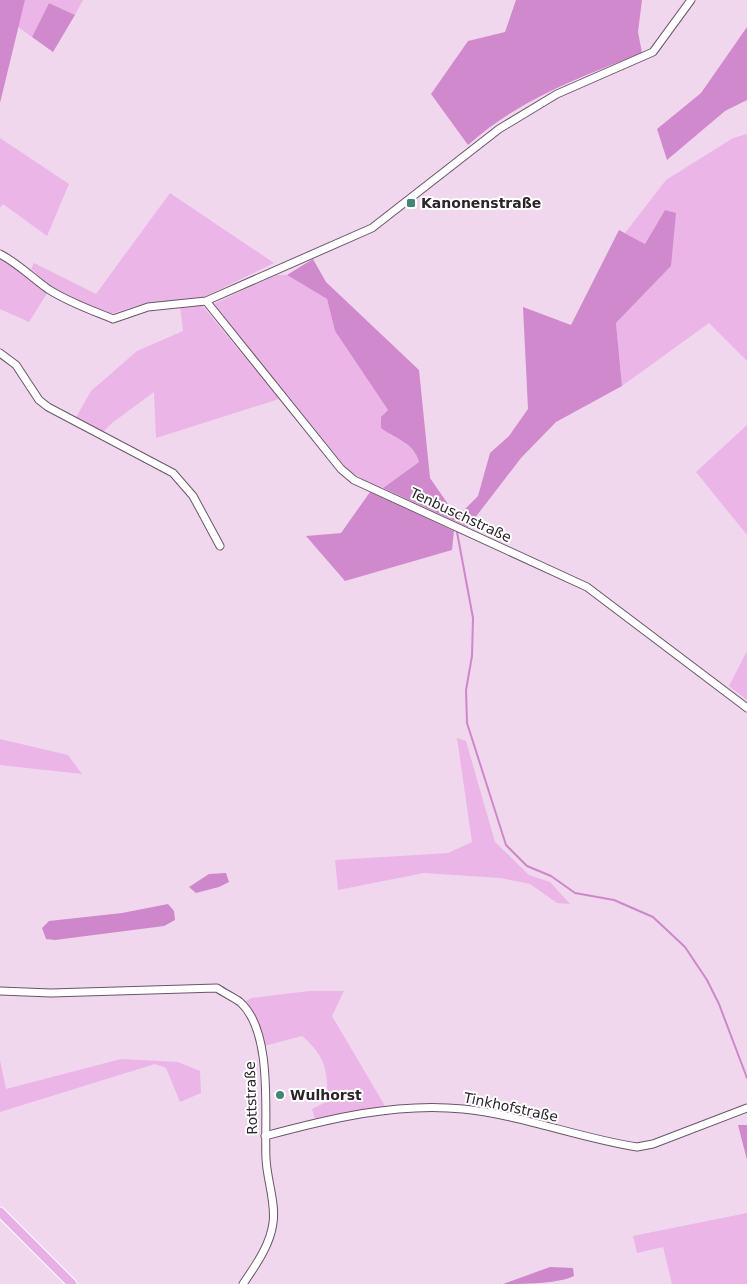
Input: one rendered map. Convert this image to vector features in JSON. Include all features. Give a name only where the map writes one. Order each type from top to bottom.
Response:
[{"type":"main road","points":[[0,1212],[72,1284]]},
{"type":"street","points":[[0,254],[19,264],[47,288],[63,298],[113,319],[148,307],[206,301],[372,228],[499,129],[557,94],[653,52],[692,0]]},
{"type":"street","name":"Tenbuschstraße","points":[[206,301],[341,469],[354,480],[587,587],[747,708]]},
{"type":"street","points":[[0,353],[16,364],[30,388],[48,408],[173,473],[193,496],[220,546]]},
{"type":"street","name":"Rottstraße","points":[[0,991],[51,993],[217,988],[239,1002],[254,1023],[264,1061],[265,1136],[273,1223],[267,1245],[243,1284]]},
{"type":"street","name":"Tinkhofstraße","points":[[265,1136],[326,1120],[432,1107],[463,1108],[501,1115],[637,1147],[679,1134],[747,1108]]},
{"type":"shaded area","points":[[0,0],[25,0],[0,103]]},
{"type":"shaded area","points":[[25,0],[83,0],[75,15],[49,3],[32,37],[18,27]]},
{"type":"shaded area","points":[[516,0],[642,0],[638,32],[642,53],[596,71],[529,102],[487,129],[468,145],[431,94],[468,41],[505,32]]},
{"type":"shaded area","points":[[49,3],[75,15],[53,52],[32,37]]},
{"type":"shaded area","points":[[747,27],[747,100],[725,111],[667,160],[657,129],[701,93]]},
{"type":"shaded area","points":[[747,134],[747,361],[709,323],[622,386],[616,323],[671,266],[665,210],[645,244],[625,233],[666,180],[733,138]]},
{"type":"shaded area","points":[[0,138],[69,184],[47,236],[3,204],[0,208]]},
{"type":"shaded area","points":[[170,193],[274,263],[204,297],[142,304],[108,315],[52,287],[31,269],[34,263],[96,294]]},
{"type":"shaded area","points":[[665,210],[676,213],[671,266],[616,323],[622,386],[556,422],[521,458],[468,527],[383,488],[419,462],[417,455],[408,445],[381,428],[381,417],[388,410],[335,331],[327,299],[287,275],[313,259],[326,282],[419,370],[430,478],[457,517],[478,496],[490,453],[509,436],[528,409],[523,307],[571,325],[619,230],[645,244]]},
{"type":"shaded area","points":[[0,258],[18,268],[48,292],[29,322],[0,309]]},
{"type":"shaded area","points":[[276,275],[287,275],[327,299],[335,331],[388,410],[390,435],[400,439],[415,452],[419,462],[383,488],[367,482],[347,469],[214,304]]},
{"type":"shaded area","points":[[202,305],[279,399],[156,438],[154,392],[112,423],[102,433],[75,419],[91,391],[137,351],[183,331],[180,306]]},
{"type":"shaded area","points":[[747,425],[747,535],[696,472]]},
{"type":"shaded area","points":[[370,492],[454,531],[452,550],[345,581],[306,536],[341,533]]},
{"type":"shaded area","points":[[747,651],[747,700],[729,686]]},
{"type":"shaded area","points":[[457,738],[466,741],[495,842],[529,875],[550,882],[570,904],[557,903],[530,884],[500,878],[424,873],[338,890],[335,860],[448,853],[472,842]]},
{"type":"shaded area","points":[[0,739],[68,755],[82,774],[0,765]]},
{"type":"shaded area","points":[[226,873],[229,882],[219,887],[196,893],[189,887],[209,874]]},
{"type":"shaded area","points":[[168,904],[174,911],[175,920],[164,926],[55,940],[46,939],[42,928],[49,921],[122,913]]},
{"type":"shaded area","points":[[309,991],[344,991],[332,1016],[385,1106],[379,1109],[315,1119],[312,1109],[328,1101],[326,1072],[321,1057],[302,1036],[264,1046],[246,1001],[251,998]]},
{"type":"shaded area","points":[[121,1059],[178,1062],[200,1071],[201,1093],[180,1102],[166,1068],[155,1064],[0,1112],[0,1060],[6,1089]]},
{"type":"shaded area","points":[[738,1125],[747,1125],[747,1160]]},
{"type":"shaded area","points":[[747,1213],[747,1284],[672,1284],[663,1247],[637,1253],[633,1236]]},
{"type":"shaded area","points":[[550,1267],[573,1268],[574,1276],[550,1282],[503,1284]]},
{"type":"waterway","points":[[457,532],[473,618],[472,656],[466,690],[467,723],[506,845],[527,866],[551,876],[575,893],[614,900],[653,917],[685,947],[707,980],[719,1004],[747,1078]]},
{"type":"place","name":"Kanonenstraße","points":[[411,203]]},
{"type":"place","name":"Wulhorst","points":[[280,1095]]}]
